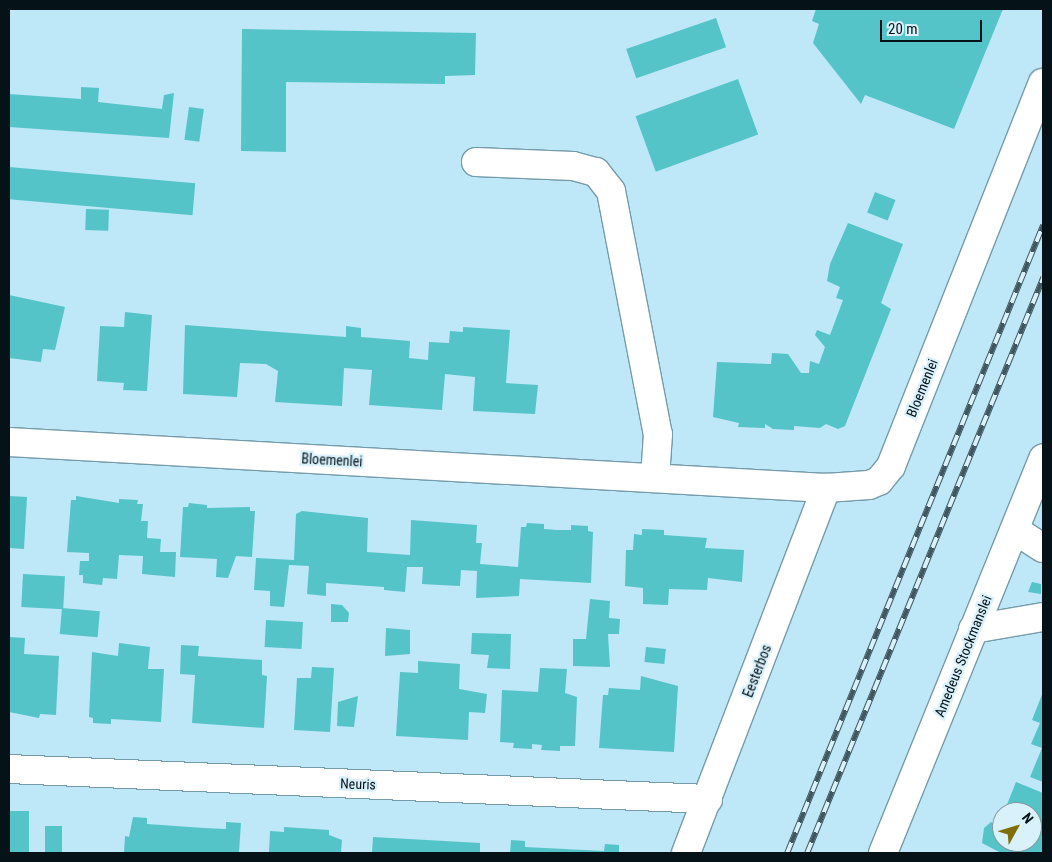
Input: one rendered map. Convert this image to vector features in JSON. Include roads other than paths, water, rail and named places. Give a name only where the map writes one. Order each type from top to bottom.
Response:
[{"type":"street","name":"Bloemenlei","points":[[9,442],[826,488],[869,485],[879,481],[891,466],[1043,83]]},
{"type":"street","points":[[476,162],[573,166],[596,172],[611,190],[658,434],[655,478]]},
{"type":"street","name":"Amedeus Stockmanslei","points":[[884,853],[1043,458]]},
{"type":"street","name":"Eesterbos","points":[[686,853],[826,488]]},
{"type":"street","points":[[1015,530],[1043,548]]},
{"type":"street","points":[[973,629],[1043,618]]},
{"type":"street","name":"Neuris","points":[[9,769],[708,799]]},
{"type":"railway","points":[[787,853],[1043,225]]},
{"type":"railway","points":[[807,853],[1043,278]]}]
